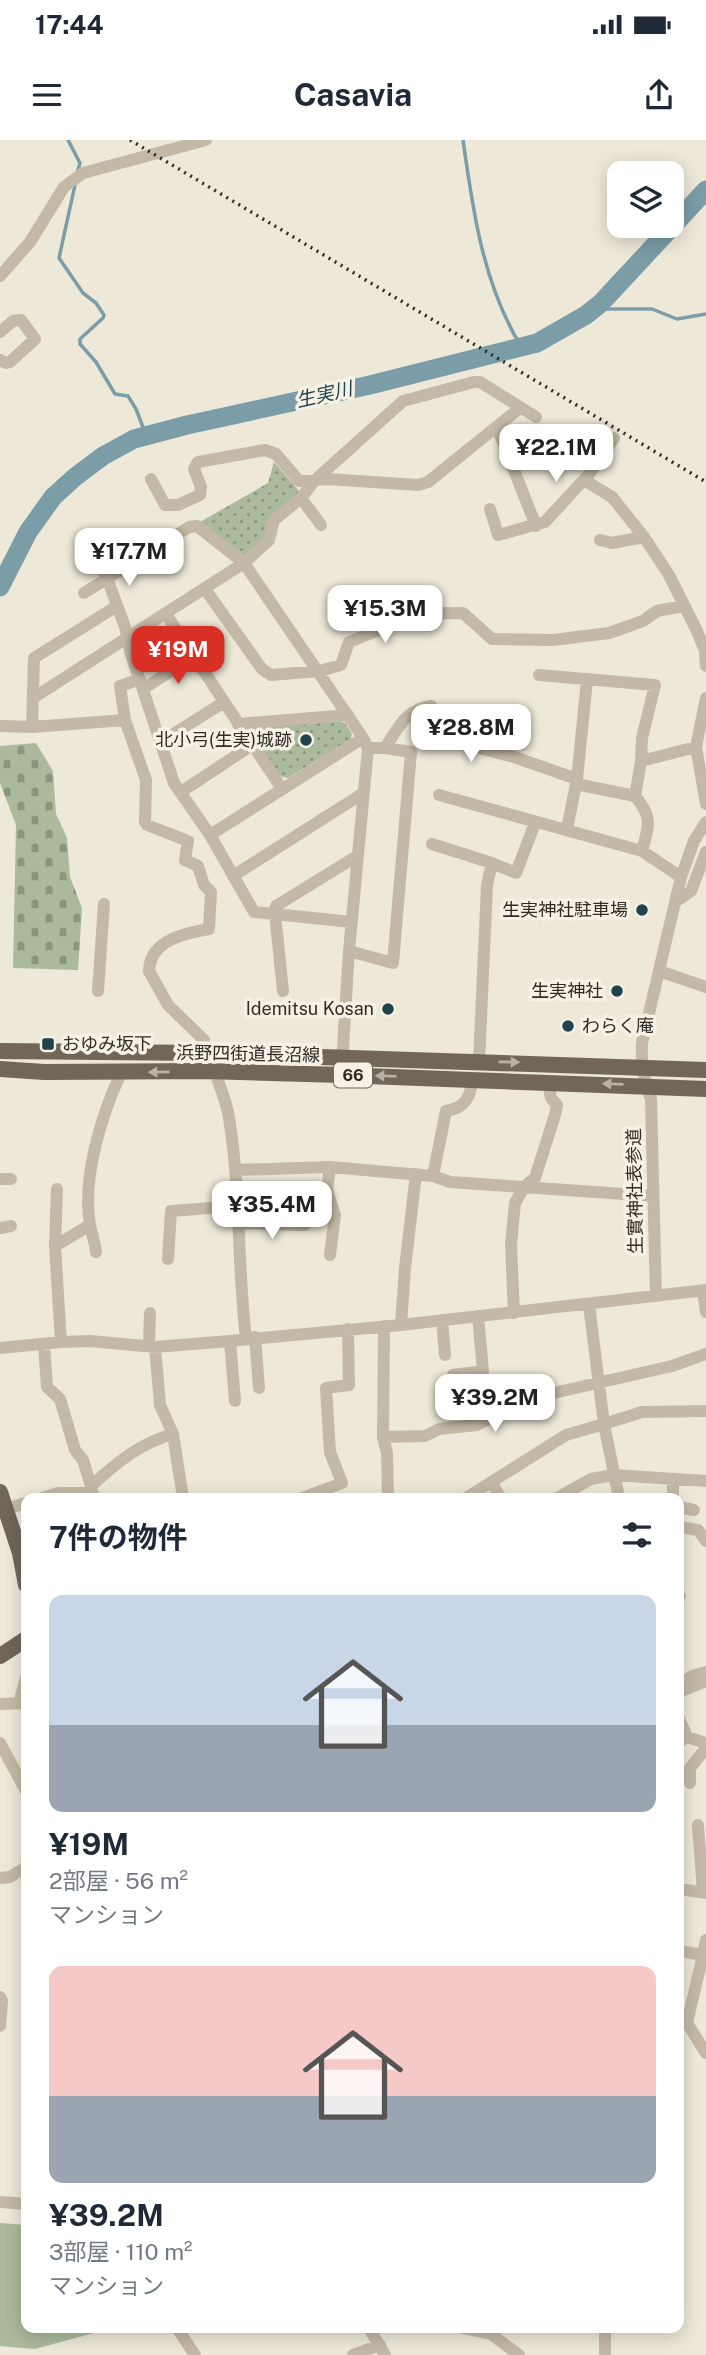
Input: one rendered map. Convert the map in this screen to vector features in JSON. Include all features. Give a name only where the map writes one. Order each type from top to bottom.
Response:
[{"type":"main road","name":"浜野四街道長沼線","points":[[0,1051],[203,1053],[706,1070]]},
{"type":"main road","name":"浜野四街道長沼線","points":[[0,1069],[341,1075],[706,1089]]},
{"type":"main road","points":[[0,1492],[21,1566]]},
{"type":"main road","points":[[0,1656],[21,1642]]},
{"type":"street","points":[[0,276],[48,217],[54,201],[83,173],[174,143],[206,140]]},
{"type":"street","points":[[0,332],[13,321],[21,320],[35,340],[10,362],[0,360]]},
{"type":"street","points":[[33,698],[244,563],[269,540],[274,520],[301,498],[314,481],[403,401],[480,382],[537,417]]},
{"type":"street","points":[[151,479],[165,505],[178,505],[200,495],[201,487],[194,469],[198,462],[208,458],[265,450],[276,454],[299,481],[328,479],[418,485],[428,482],[520,408]]},
{"type":"street","points":[[497,427],[536,526]]},
{"type":"street","points":[[490,509],[498,535],[545,522],[584,480],[614,438]]},
{"type":"street","points":[[584,480],[612,497],[644,537],[669,575],[706,651],[706,666]]},
{"type":"street","points":[[301,498],[321,525]]},
{"type":"street","points":[[178,505],[189,527]]},
{"type":"street","points":[[84,593],[189,527],[197,526],[244,563],[320,671],[365,743],[341,1075]]},
{"type":"street","points":[[600,540],[612,543],[644,537]]},
{"type":"street","points":[[92,553],[107,578],[117,606],[174,783],[207,832],[254,912],[352,922]]},
{"type":"street","points":[[205,589],[261,669],[271,675],[320,671],[341,665],[349,642],[384,628],[390,614],[463,613],[492,639],[553,640],[609,633],[643,621],[657,611],[683,606]]},
{"type":"street","points":[[32,727],[34,658],[117,606]]},
{"type":"street","points":[[166,614],[282,789]]},
{"type":"street","points":[[194,656],[142,684],[120,686],[125,720],[146,780],[147,825],[188,841],[365,743],[411,752],[393,963],[349,951]]},
{"type":"street","points":[[539,675],[655,685],[642,738],[635,796]]},
{"type":"street","points":[[567,829],[576,781],[587,680]]},
{"type":"street","points":[[706,698],[696,747],[706,804]]},
{"type":"street","points":[[161,742],[223,702]]},
{"type":"street","points":[[385,748],[407,715],[416,708],[431,706],[438,726],[452,741],[514,757],[576,781],[635,796],[648,815],[649,824],[642,851]]},
{"type":"street","points":[[238,723],[348,715]]},
{"type":"street","points":[[0,726],[32,727],[125,720]]},
{"type":"street","points":[[181,792],[252,745]]},
{"type":"street","points":[[641,761],[696,747]]},
{"type":"street","points":[[233,876],[362,794]]},
{"type":"street","points":[[439,795],[642,851],[681,877]]},
{"type":"street","points":[[432,844],[516,873],[535,822]]},
{"type":"street","name":"生實神社表参道","points":[[656,1296],[651,1099],[643,1067],[642,1043],[681,877],[694,841],[706,822]]},
{"type":"street","points":[[188,841],[185,860],[198,866],[204,885],[211,892],[209,929],[181,933],[165,943],[152,958],[149,971],[168,1005],[204,1040],[203,1053]]},
{"type":"street","points":[[675,902],[691,891],[706,852]]},
{"type":"street","points":[[283,992],[276,906],[357,856]]},
{"type":"street","points":[[479,1062],[487,885],[492,863]]},
{"type":"street","points":[[98,991],[104,904]]},
{"type":"street","points":[[659,971],[706,987]]},
{"type":"street","points":[[215,1072],[229,1116],[239,1223],[242,1309],[259,1388]]},
{"type":"street","points":[[96,1252],[90,1225],[90,1186],[106,1105],[121,1073]]},
{"type":"street","points":[[433,1176],[446,1111],[456,1110],[467,1100],[472,1092],[472,1079]]},
{"type":"street","points":[[514,1312],[511,1244],[515,1203],[524,1187],[535,1178],[557,1105],[551,1098],[548,1082]]},
{"type":"street","points":[[235,1170],[330,1167],[433,1176],[450,1182],[653,1196]]},
{"type":"street","points":[[330,1167],[327,1190],[335,1215],[330,1255]]},
{"type":"street","points":[[401,1325],[416,1174]]},
{"type":"street","points":[[57,1189],[55,1245],[61,1342]]},
{"type":"street","points":[[168,1259],[170,1211],[237,1206]]},
{"type":"street","points":[[239,1223],[305,1225]]},
{"type":"street","points":[[55,1245],[90,1225]]},
{"type":"street","points":[[0,1348],[61,1342],[152,1346],[230,1341],[704,1291],[706,1312]]},
{"type":"street","points":[[589,1305],[604,1423],[618,1493]]},
{"type":"street","points":[[150,1313],[160,1405],[173,1434],[182,1493]]},
{"type":"street","points":[[453,1375],[483,1371],[478,1316]]},
{"type":"street","points":[[442,1320],[445,1355]]},
{"type":"street","points":[[384,1326],[383,1437],[387,1453],[388,1493]]},
{"type":"street","points":[[315,1493],[342,1483],[330,1452],[326,1388],[349,1385],[348,1329]]},
{"type":"street","points":[[230,1341],[235,1401]]},
{"type":"street","points":[[44,1344],[47,1387],[60,1399],[75,1450],[83,1460],[92,1493]]},
{"type":"street","points":[[383,1437],[425,1436],[439,1429],[477,1425],[523,1400],[672,1366],[706,1354]]},
{"type":"street","points":[[474,1493],[566,1435],[642,1412],[706,1411]]},
{"type":"street","points":[[92,1493],[118,1461],[160,1438],[173,1434]]},
{"type":"street","points":[[566,1493],[591,1479],[613,1475],[706,1481]]},
{"type":"street","points":[[673,1479],[673,1493]]},
{"type":"street","points":[[491,1482],[498,1493]]},
{"type":"street","points":[[58,1493],[92,1493]]},
{"type":"street","points":[[6,1509],[21,1504]]},
{"type":"street","points":[[684,1508],[694,1510]]},
{"type":"street","points":[[684,1528],[698,1530],[706,1541]]},
{"type":"street","points":[[684,1681],[706,1672]]},
{"type":"street","points":[[684,1690],[706,1681]]},
{"type":"street","points":[[0,1704],[21,1703]]},
{"type":"street","points":[[684,1740],[706,1746],[691,1768],[690,1783]]},
{"type":"street","points":[[0,1743],[21,1782]]},
{"type":"street","points":[[684,1890],[704,1892],[698,1825]]},
{"type":"street","points":[[0,1878],[10,1877],[21,1870]]},
{"type":"street","points":[[684,2021],[705,1956],[706,1940]]},
{"type":"street","points":[[684,1952],[705,1956]]},
{"type":"street","points":[[0,1997],[0,2026]]},
{"type":"street","points":[[684,2025],[706,2053]]},
{"type":"street","points":[[0,2202],[21,2204]]},
{"type":"street","points":[[180,2333],[195,2355]]},
{"type":"street","points":[[353,2355],[382,2350],[372,2333]]},
{"type":"street","points":[[486,2333],[519,2355]]},
{"type":"street","points":[[604,2333],[605,2355]]},
{"type":"green space","points":[[274,462],[300,492],[266,537],[244,556],[200,522],[268,483]]},
{"type":"green space","points":[[339,721],[345,723],[352,734],[351,739],[288,778],[278,776],[251,737],[255,726]]},
{"type":"green space","points":[[36,743],[53,771],[56,814],[67,838],[70,877],[82,908],[78,970],[13,968],[16,825],[0,783],[0,746]]},
{"type":"green space","points":[[0,2223],[21,2225],[21,2333],[94,2333],[35,2349],[0,2346]]},
{"type":"waterway","points":[[68,140],[80,163],[78,170]]},
{"type":"waterway","points":[[463,140],[476,220],[489,273],[498,299],[522,348]]},
{"type":"waterway","points":[[75,185],[59,258],[83,293],[96,303],[104,315],[80,339],[80,344],[96,362],[115,394],[128,396],[146,435]]},
{"type":"waterway","name":"生実川","points":[[0,587],[28,532],[53,497],[103,456],[134,439],[187,425],[370,385],[537,343],[586,315],[601,303],[706,190]]},
{"type":"waterway","points":[[594,309],[652,309],[677,319],[706,314]]},
{"type":"railway","points":[[130,140],[706,482]]},
{"type":"place","name":"北小弓(生実)城跡","points":[[306,740]]},
{"type":"place","name":"生実神社駐車場","points":[[642,910]]},
{"type":"place","name":"生実神社","points":[[617,991]]},
{"type":"place","name":"Idemitsu Kosan","points":[[388,1009]]},
{"type":"place","name":"わらく庵","points":[[568,1026]]},
{"type":"place","name":"おゆみ坂下","points":[[48,1044]]}]
